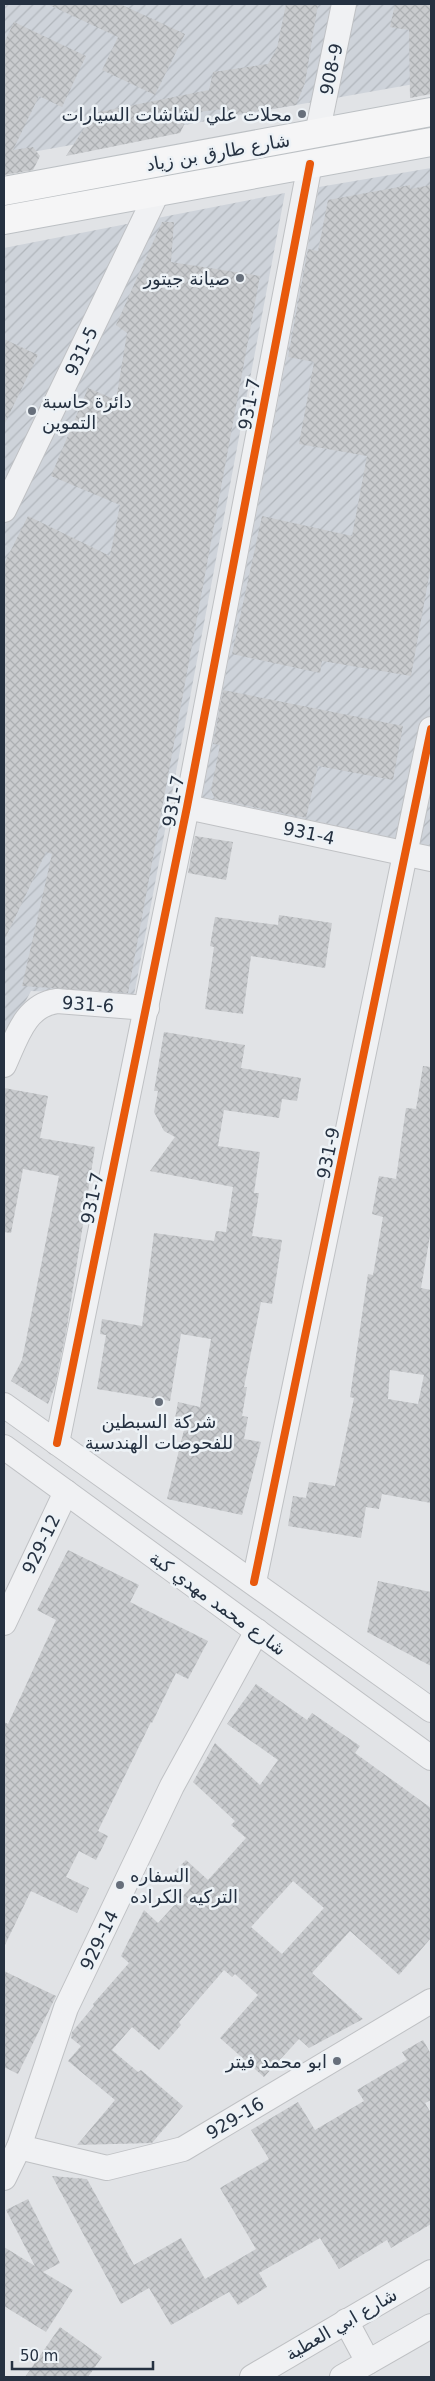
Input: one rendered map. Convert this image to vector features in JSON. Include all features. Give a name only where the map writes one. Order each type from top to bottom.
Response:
[{"type":"main road","name":"شارع طارق بن زياد","points":[[4,191],[431,112]]},
{"type":"main road","name":"شارع طارق بن زياد","points":[[4,220],[431,142]]},
{"type":"street","name":"908-9","points":[[318,134],[344,4]]},
{"type":"street","name":"931-7","points":[[56,1443],[187,807],[310,164]]},
{"type":"street","name":"931-5","points":[[4,510],[158,192]]},
{"type":"street","name":"931-9","points":[[254,1582],[431,729]]},
{"type":"street","name":"931-4","points":[[187,807],[431,859]]},
{"type":"street","name":"931-6","points":[[4,1065],[30,1014],[47,1002],[57,1001],[147,1008]]},
{"type":"street","name":"شارع محمد مهدي كبة","points":[[4,1405],[431,1710]]},
{"type":"street","name":"شارع محمد مهدي كبة","points":[[4,1447],[431,1758]]},
{"type":"street","name":"929-12","points":[[4,1623],[66,1492]]},
{"type":"street","points":[[123,1534],[150,1511]]},
{"type":"street","name":"929-14","points":[[4,2178],[19,2147],[66,2008],[172,1786],[257,1631]]},
{"type":"street","name":"929-16","points":[[19,2147],[107,2168],[183,2149],[431,2001]]},
{"type":"street","name":"شارع ابي العطية","points":[[252,2377],[431,2272]]},
{"type":"street","points":[[346,2322],[368,2362]]},
{"type":"street","points":[[342,2377],[431,2326]]},
{"type":"shaded area","points":[[4,4],[431,4],[431,81],[4,157]]},
{"type":"shaded area","points":[[431,168],[431,846],[202,797],[319,187]]},
{"type":"shaded area","points":[[285,193],[134,995],[31,991],[4,1042],[4,248]]},
{"type":"building","points":[[47,4],[120,4],[185,34],[155,95],[102,70],[118,37]]},
{"type":"building","points":[[286,4],[318,4],[305,83],[296,105],[221,117],[223,109],[190,113],[180,133],[66,156],[94,113],[209,90],[213,72],[268,64],[277,48]]},
{"type":"building","points":[[395,4],[431,4],[431,94],[410,98],[409,30],[390,27]]},
{"type":"building","points":[[14,22],[86,56],[62,107],[39,96],[13,150],[33,147],[40,156],[33,170],[4,175],[4,43]]},
{"type":"building","points":[[410,185],[410,189],[431,185],[431,565],[411,676],[322,661],[320,673],[232,654],[262,516],[352,536],[367,456],[299,444],[314,362],[288,357],[308,249],[318,251],[328,200]]},
{"type":"building","points":[[162,222],[174,222],[171,262],[260,276],[128,993],[22,986],[52,854],[46,852],[4,941],[4,564],[28,516],[110,556],[120,505],[51,476],[88,388],[116,400],[127,333],[116,325]]},
{"type":"building","points":[[4,339],[38,355],[4,425]]},
{"type":"building","points":[[223,690],[403,726],[393,780],[318,766],[306,818],[215,799],[211,790],[220,745],[213,744]]},
{"type":"building","points":[[195,836],[233,842],[226,880],[188,873]]},
{"type":"building","points":[[279,915],[332,923],[325,968],[251,956],[243,1014],[205,1009],[214,947],[210,946],[215,917],[278,925]]},
{"type":"building","points":[[164,1032],[245,1045],[241,1068],[301,1078],[297,1101],[282,1099],[279,1118],[224,1110],[218,1146],[260,1152],[254,1193],[259,1193],[252,1236],[282,1240],[272,1304],[261,1302],[244,1387],[247,1387],[242,1416],[248,1417],[244,1439],[261,1442],[242,1515],[167,1499],[185,1426],[174,1424],[178,1402],[200,1407],[211,1339],[181,1334],[170,1401],[97,1389],[106,1335],[100,1334],[102,1319],[142,1326],[154,1233],[214,1241],[216,1231],[226,1232],[233,1187],[150,1171],[175,1137],[164,1131],[154,1112],[158,1091],[154,1091]]},
{"type":"building","points":[[423,1066],[431,1067],[431,1230],[421,1288],[431,1290],[431,1503],[382,1494],[379,1509],[366,1507],[361,1538],[288,1526],[293,1496],[306,1498],[309,1482],[335,1486],[354,1398],[350,1397],[368,1274],[373,1275],[383,1217],[372,1214],[379,1176],[396,1179],[406,1108],[416,1109]],"holes":[[[390,1370],[424,1375],[418,1404],[388,1399]]]},
{"type":"building","points":[[4,1088],[48,1096],[40,1138],[95,1147],[67,1327],[55,1386],[48,1404],[11,1381],[22,1360],[59,1176],[23,1169],[11,1233],[4,1232]]},
{"type":"building","points":[[68,1550],[139,1585],[130,1602],[208,1641],[188,1679],[176,1673],[98,1831],[108,1836],[96,1860],[79,1851],[66,1877],[89,1888],[77,1913],[31,1891],[4,1947],[4,1722],[8,1724],[56,1620],[37,1610]]},
{"type":"building","points":[[378,1581],[431,1592],[431,1666],[367,1632]]},
{"type":"building","points":[[256,1684],[307,1720],[312,1713],[360,1746],[355,1753],[431,1808],[431,1938],[399,1975],[350,1931],[312,1973],[363,2019],[309,2048],[299,2039],[264,2077],[220,2038],[258,1995],[235,1974],[232,1977],[224,1970],[179,2022],[181,2025],[159,2050],[132,2027],[112,2050],[138,2072],[141,2070],[183,2106],[152,2143],[77,2145],[115,2100],[68,2061],[81,2046],[71,2038],[72,2032],[94,2006],[93,2004],[129,1963],[121,1956],[144,1910],[158,1923],[192,1886],[175,1871],[186,1860],[208,1880],[246,1838],[231,1825],[235,1821],[193,1782],[215,1743],[260,1785],[278,1760],[227,1724]],"holes":[[[293,1881],[324,1908],[282,1954],[251,1927]]]},
{"type":"building","points":[[4,1971],[56,1996],[18,2074],[4,2067]]},
{"type":"building","points":[[423,2040],[431,2054],[431,2100],[425,2103],[431,2113],[431,2224],[391,2248],[387,2240],[339,2269],[320,2238],[259,2273],[267,2287],[238,2305],[229,2292],[171,2325],[149,2288],[121,2304],[52,2176],[87,2179],[134,2265],[181,2238],[205,2279],[256,2249],[220,2188],[269,2159],[251,2130],[298,2102],[315,2130],[364,2101],[357,2090],[407,2060],[402,2052]]},
{"type":"building","points":[[28,2199],[60,2263],[43,2272],[73,2290],[46,2332],[4,2306],[4,2247],[35,2266],[6,2210]]},
{"type":"building","points":[[60,2327],[102,2357],[88,2377],[25,2377]]},
{"type":"cycle path","points":[[57,1443],[187,807],[310,164]]},
{"type":"cycle path","points":[[254,1582],[431,729]]},
{"type":"place","name":"محلات علي لشاشات السيارات","points":[[302,114]]},
{"type":"place","name":"صيانة جيتور","points":[[240,278]]},
{"type":"place","name":"دائرة حاسبة التموين","points":[[32,411]]},
{"type":"place","name":"شركة السبطين للفحوصات الهندسية","points":[[159,1402]]},
{"type":"place","name":"السفاره التركيه الكراده","points":[[120,1885]]},
{"type":"place","name":"ابو محمد فيتر","points":[[337,2061]]}]
